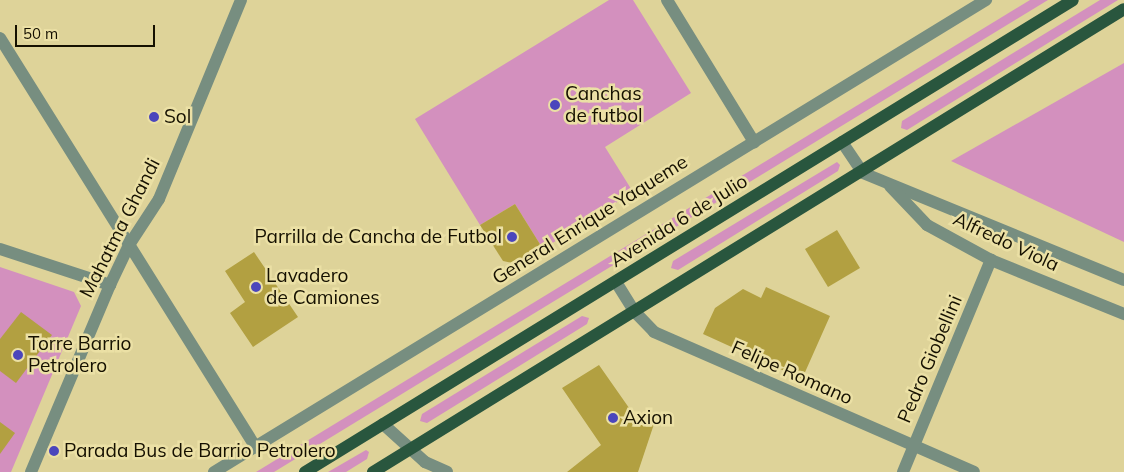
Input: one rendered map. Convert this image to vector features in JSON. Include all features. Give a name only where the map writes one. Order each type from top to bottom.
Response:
[{"type":"main road","name":"Avenida 6 de Julio","points":[[304,472],[1073,0]]},
{"type":"main road","points":[[373,472],[863,173],[1124,9]]},
{"type":"street","name":"Mahatma Ghandi","points":[[31,472],[110,285],[129,245],[159,199],[241,0]]},
{"type":"street","points":[[667,0],[756,140]]},
{"type":"street","points":[[673,0],[756,140]]},
{"type":"street","name":"General Enrique Yaqueme","points":[[214,472],[986,0]]},
{"type":"street","points":[[0,38],[256,446]]},
{"type":"street","points":[[842,142],[863,173]]},
{"type":"street","name":"Alfredo Viola","points":[[863,173],[1124,280]]},
{"type":"street","name":"Alfredo Viola","points":[[886,182],[927,225],[991,260],[1124,314]]},
{"type":"street","points":[[0,250],[110,285]]},
{"type":"street","name":"Pedro Giobellini","points":[[903,472],[991,260]]},
{"type":"street","name":"Felipe Romano","points":[[616,282],[634,311],[654,332],[913,447],[974,472]]},
{"type":"street","points":[[383,424],[425,462],[447,472]]},
{"type":"shaded area","points":[[609,0],[633,0],[691,93],[605,147],[633,192],[543,249],[515,204],[480,225],[415,119]]},
{"type":"shaded area","points":[[1030,0],[1048,0],[274,472],[256,472]]},
{"type":"shaded area","points":[[1100,0],[1118,0],[907,130],[901,128],[902,121]]},
{"type":"shaded area","points":[[1124,63],[1124,242],[951,161]]},
{"type":"shaded area","points":[[837,162],[840,165],[838,171],[678,270],[671,268],[673,261]]},
{"type":"shaded area","points":[[0,267],[74,292],[81,306],[11,472],[0,472]]},
{"type":"shaded area","points":[[582,316],[589,318],[587,324],[427,423],[420,421],[422,414]]},
{"type":"shaded area","points":[[366,450],[369,452],[367,459],[346,472],[328,472]]},
{"type":"building","name":"Parrilla de Cancha de Futbol","points":[[515,204],[543,249],[518,264],[503,261],[480,225]]},
{"type":"building","points":[[837,230],[860,268],[828,287],[805,249]]},
{"type":"building","name":"Lavadero de Camiones","points":[[254,252],[298,317],[253,347],[230,313],[245,302],[225,271]]},
{"type":"building","points":[[766,287],[830,316],[802,379],[703,334],[715,308],[743,289],[761,298]]},
{"type":"building","name":"Torre Barrio Petrolero","points":[[21,312],[52,335],[16,383],[0,371],[0,339]]},
{"type":"building","name":"Axion","points":[[599,365],[634,415],[655,421],[638,472],[567,472],[601,445],[562,388]]},
{"type":"building","name":"Torre Barrio Petrolero","points":[[0,422],[15,433],[0,454]]},
{"type":"place","name":"Canchas de futbol","points":[[555,105]]},
{"type":"place","name":"Sol","points":[[154,117]]},
{"type":"place","name":"Parrilla de Cancha de Futbol","points":[[512,237]]},
{"type":"place","name":"Lavadero de Camiones","points":[[256,287]]},
{"type":"place","name":"Torre Barrio Petrolero","points":[[18,355]]},
{"type":"place","name":"Axion","points":[[613,418]]},
{"type":"place","name":"Parada Bus de Barrio Petrolero","points":[[54,451]]}]
